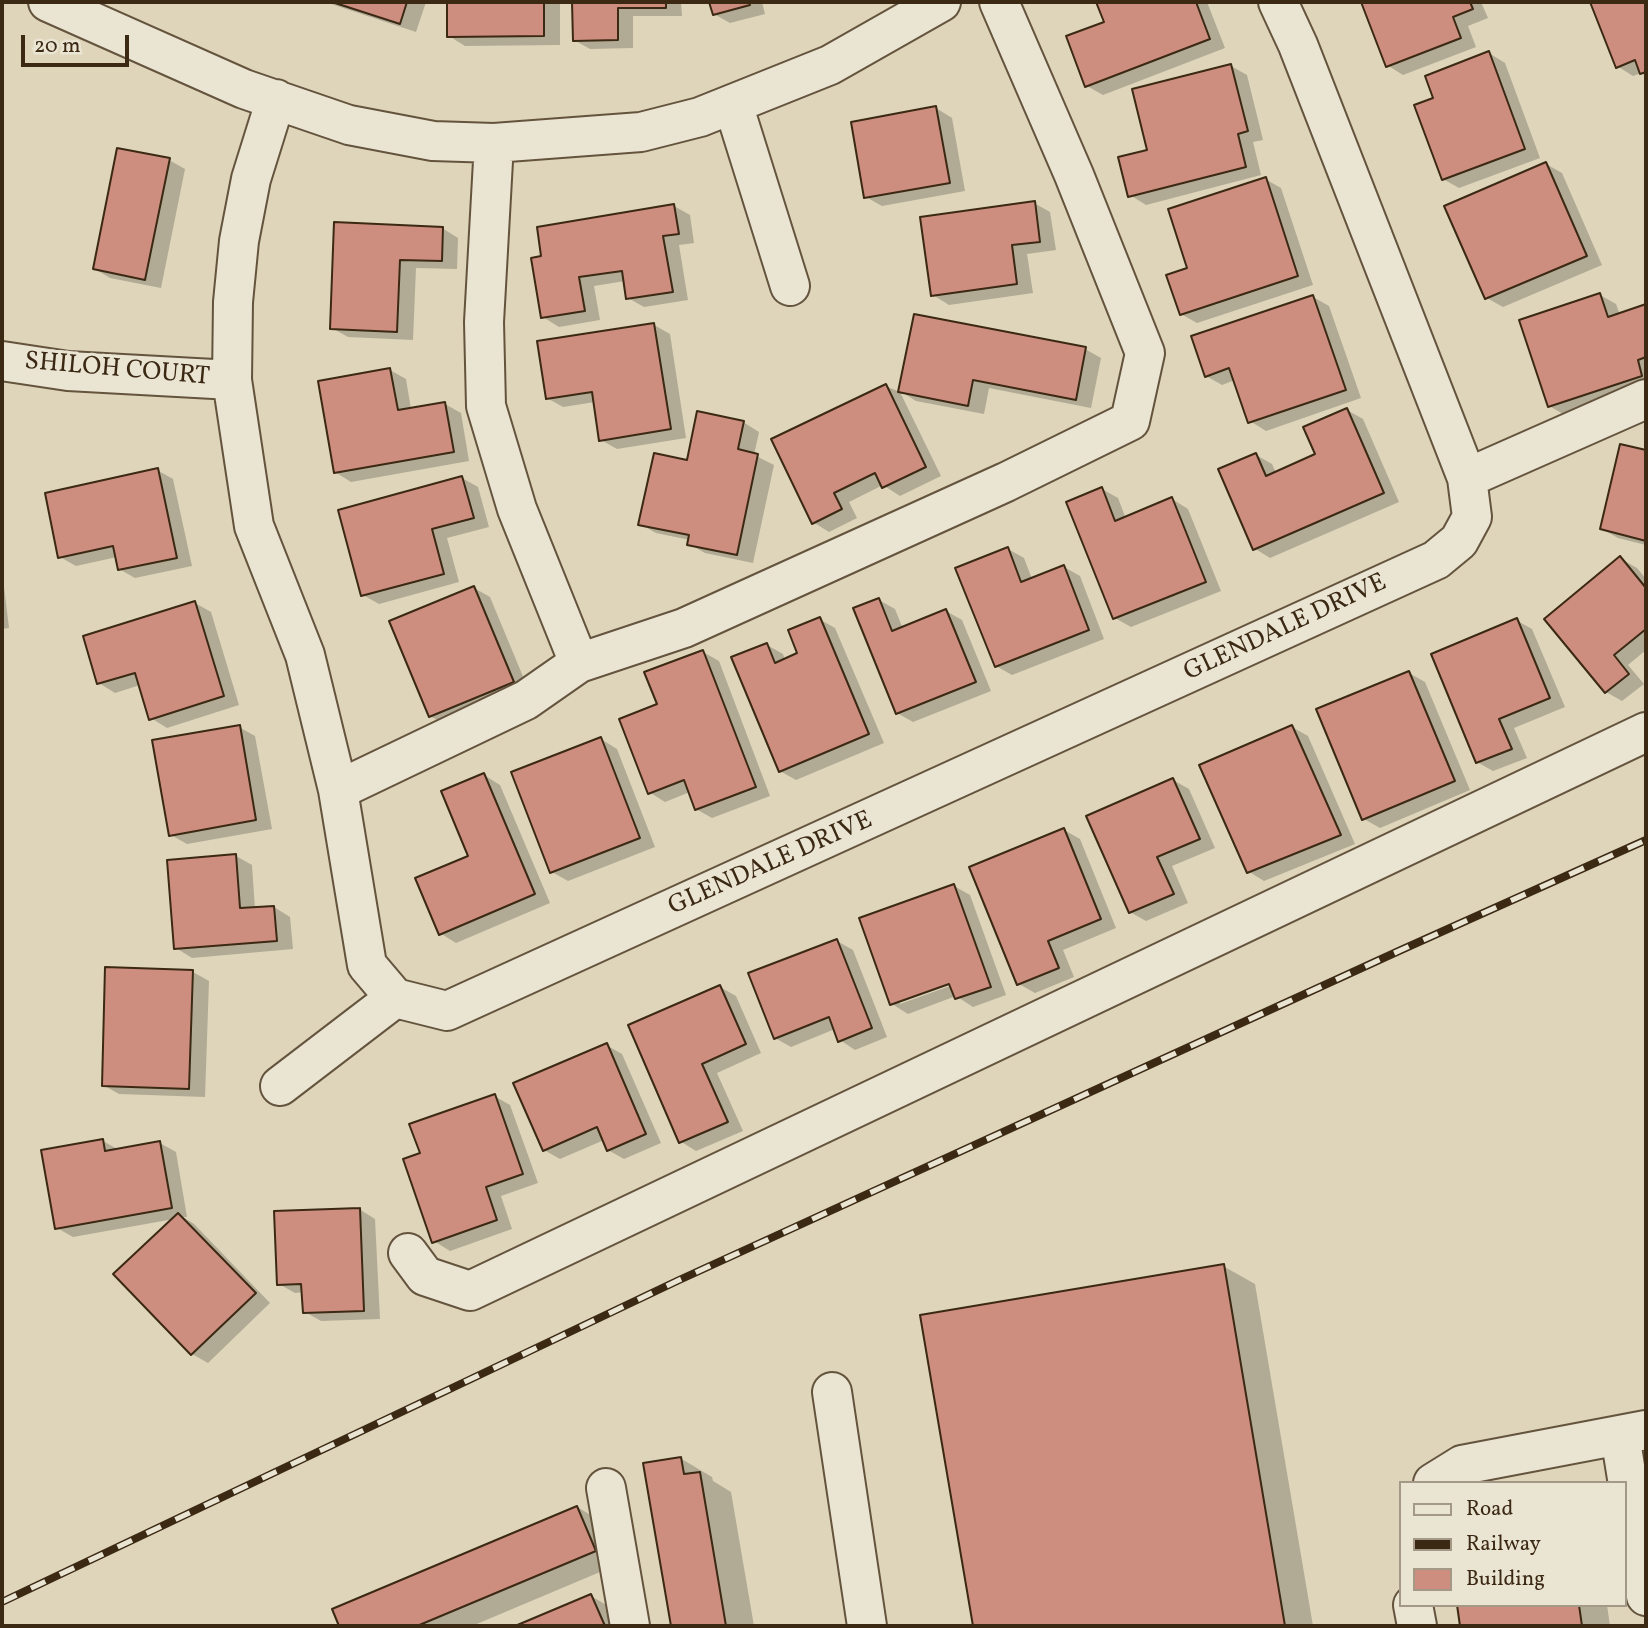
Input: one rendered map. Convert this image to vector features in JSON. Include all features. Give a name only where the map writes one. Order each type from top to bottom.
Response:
[{"type":"street","points":[[48,2],[244,89],[349,125],[433,141],[494,143],[641,132],[701,117],[830,65],[941,2]]},
{"type":"street","points":[[338,790],[526,700],[579,663],[684,628],[1006,482],[1130,421],[1146,353],[1074,175],[999,2]]},
{"type":"street","name":"GLENDALE DRIVE","points":[[395,998],[447,1011],[891,811],[1436,560],[1459,541],[1472,517],[1468,478],[1298,45],[1278,2]]},
{"type":"street","points":[[276,99],[251,179],[239,241],[233,302],[232,380],[254,526],[305,654],[338,790],[367,965],[395,998],[279,1086]]},
{"type":"street","points":[[733,104],[790,286]]},
{"type":"street","points":[[494,143],[484,322],[485,406],[517,509],[579,663]]},
{"type":"street","name":"SHILOH COURT","points":[[2,361],[68,371],[232,380]]},
{"type":"street","points":[[1468,478],[1646,399]]},
{"type":"street","points":[[408,1252],[425,1276],[470,1291],[1646,732]]},
{"type":"street","points":[[832,1392],[867,1626]]},
{"type":"street","points":[[1436,1481],[1462,1465],[1633,1433],[1646,1596]]},
{"type":"street","points":[[606,1488],[630,1626]]},
{"type":"street","points":[[1413,1607],[1417,1626]]},
{"type":"building","points":[[332,2],[407,2],[400,24]]},
{"type":"building","points":[[447,2],[544,2],[544,36],[447,37]]},
{"type":"building","points":[[572,2],[666,2],[666,8],[618,8],[618,40],[573,41]]},
{"type":"building","points":[[709,2],[749,2],[750,5],[713,15]]},
{"type":"building","points":[[1096,2],[1196,2],[1210,39],[1085,87],[1066,36],[1104,22]]},
{"type":"building","points":[[1361,2],[1470,2],[1473,9],[1453,17],[1461,38],[1386,67]]},
{"type":"building","points":[[1590,2],[1646,2],[1646,72],[1640,74],[1635,60],[1616,68]]},
{"type":"building","points":[[1489,51],[1525,149],[1442,180],[1414,105],[1433,98],[1425,76]]},
{"type":"building","points":[[1231,64],[1248,131],[1238,134],[1246,167],[1128,197],[1118,157],[1147,150],[1132,89]]},
{"type":"building","points":[[936,106],[950,183],[864,198],[851,122]]},
{"type":"building","points":[[117,148],[170,158],[145,280],[93,269]]},
{"type":"building","points":[[1546,162],[1587,256],[1485,299],[1444,206]]},
{"type":"building","points":[[1266,177],[1298,276],[1180,315],[1166,275],[1187,268],[1168,209]]},
{"type":"building","points":[[1035,201],[1040,242],[1012,245],[1017,284],[931,296],[920,217]]},
{"type":"building","points":[[674,204],[679,234],[663,236],[673,292],[626,299],[622,271],[579,277],[585,311],[541,318],[531,258],[541,256],[537,227]]},
{"type":"building","points":[[334,222],[443,227],[442,261],[400,260],[397,332],[330,329]]},
{"type":"building","points":[[1600,293],[1608,317],[1646,304],[1646,357],[1638,360],[1642,376],[1548,407],[1519,320]]},
{"type":"building","points":[[1313,295],[1346,390],[1248,423],[1229,368],[1205,377],[1191,336]]},
{"type":"building","points":[[914,314],[1086,347],[1076,400],[973,380],[968,406],[898,392]]},
{"type":"building","points":[[654,323],[671,429],[599,441],[592,392],[546,399],[537,341]]},
{"type":"building","points":[[390,368],[398,410],[445,402],[454,452],[334,473],[318,381]]},
{"type":"building","points":[[886,384],[926,467],[882,488],[875,473],[834,493],[842,509],[812,524],[771,439]]},
{"type":"building","points":[[1347,408],[1384,493],[1253,550],[1218,469],[1256,453],[1266,476],[1315,454],[1303,427]]},
{"type":"building","points":[[697,411],[744,421],[738,449],[758,454],[737,555],[687,545],[689,535],[638,525],[654,453],[687,460]]},
{"type":"building","points":[[1620,444],[1646,450],[1646,541],[1600,529]]},
{"type":"building","points":[[158,468],[177,558],[118,570],[113,546],[58,558],[45,493]]},
{"type":"building","points":[[462,476],[474,518],[432,529],[444,574],[361,596],[338,510]]},
{"type":"building","points":[[1102,487],[1115,521],[1172,497],[1206,582],[1113,619],[1066,502]]},
{"type":"building","points":[[1008,547],[1021,582],[1064,565],[1089,630],[995,667],[955,568]]},
{"type":"building","points":[[1620,556],[1646,588],[1646,629],[1614,655],[1629,674],[1605,693],[1544,619]]},
{"type":"building","points":[[474,586],[514,682],[429,717],[389,621]]},
{"type":"building","points":[[879,598],[892,631],[946,609],[976,682],[896,714],[853,608]]},
{"type":"building","points":[[195,601],[224,696],[149,720],[135,673],[97,684],[83,636]]},
{"type":"building","points":[[820,617],[869,734],[779,772],[731,657],[767,643],[775,663],[797,653],[788,630]]},
{"type":"building","points":[[1517,618],[1550,698],[1499,719],[1512,749],[1476,763],[1431,654]]},
{"type":"building","points":[[703,650],[756,787],[695,810],[684,780],[648,794],[619,719],[657,704],[644,672]]},
{"type":"building","points":[[1409,671],[1455,781],[1362,820],[1316,709]]},
{"type":"building","points":[[240,725],[256,820],[169,836],[152,740]]},
{"type":"building","points":[[1292,725],[1341,835],[1247,873],[1199,765]]},
{"type":"building","points":[[601,737],[640,838],[550,873],[511,772]]},
{"type":"building","points":[[484,773],[535,894],[439,935],[415,878],[468,856],[441,791]]},
{"type":"building","points":[[1173,778],[1200,839],[1157,857],[1174,894],[1129,913],[1086,816]]},
{"type":"building","points":[[1064,828],[1101,919],[1048,941],[1059,968],[1017,985],[969,867]]},
{"type":"building","points":[[236,854],[240,908],[274,906],[277,941],[174,949],[167,860]]},
{"type":"building","points":[[954,884],[991,987],[955,999],[949,984],[890,1005],[859,918]]},
{"type":"building","points":[[837,939],[872,1028],[838,1042],[829,1017],[774,1039],[748,973]]},
{"type":"building","points":[[105,967],[193,970],[189,1089],[102,1086]]},
{"type":"building","points":[[720,985],[746,1044],[702,1064],[728,1122],[679,1143],[628,1025]]},
{"type":"building","points":[[607,1043],[646,1134],[607,1151],[597,1127],[543,1151],[513,1083]]},
{"type":"building","points":[[495,1094],[523,1174],[486,1187],[497,1220],[432,1243],[403,1159],[420,1153],[409,1124]]},
{"type":"building","points":[[103,1139],[105,1151],[160,1141],[172,1208],[55,1229],[41,1150]]},
{"type":"building","points":[[360,1208],[364,1311],[303,1313],[301,1284],[277,1285],[274,1211]]},
{"type":"building","points":[[178,1213],[256,1293],[191,1355],[113,1274]]},
{"type":"building","points":[[1224,1264],[1285,1626],[973,1626],[920,1315]]},
{"type":"building","points":[[681,1457],[684,1474],[700,1472],[726,1626],[671,1626],[643,1463]]},
{"type":"building","points":[[577,1506],[596,1551],[417,1626],[339,1626],[332,1609]]},
{"type":"building","points":[[591,1594],[605,1626],[515,1626]]},
{"type":"building","points":[[1457,1607],[1579,1607],[1582,1626],[1460,1626]]},
{"type":"railway","points":[[2,1602],[677,1281],[1646,840]]}]
